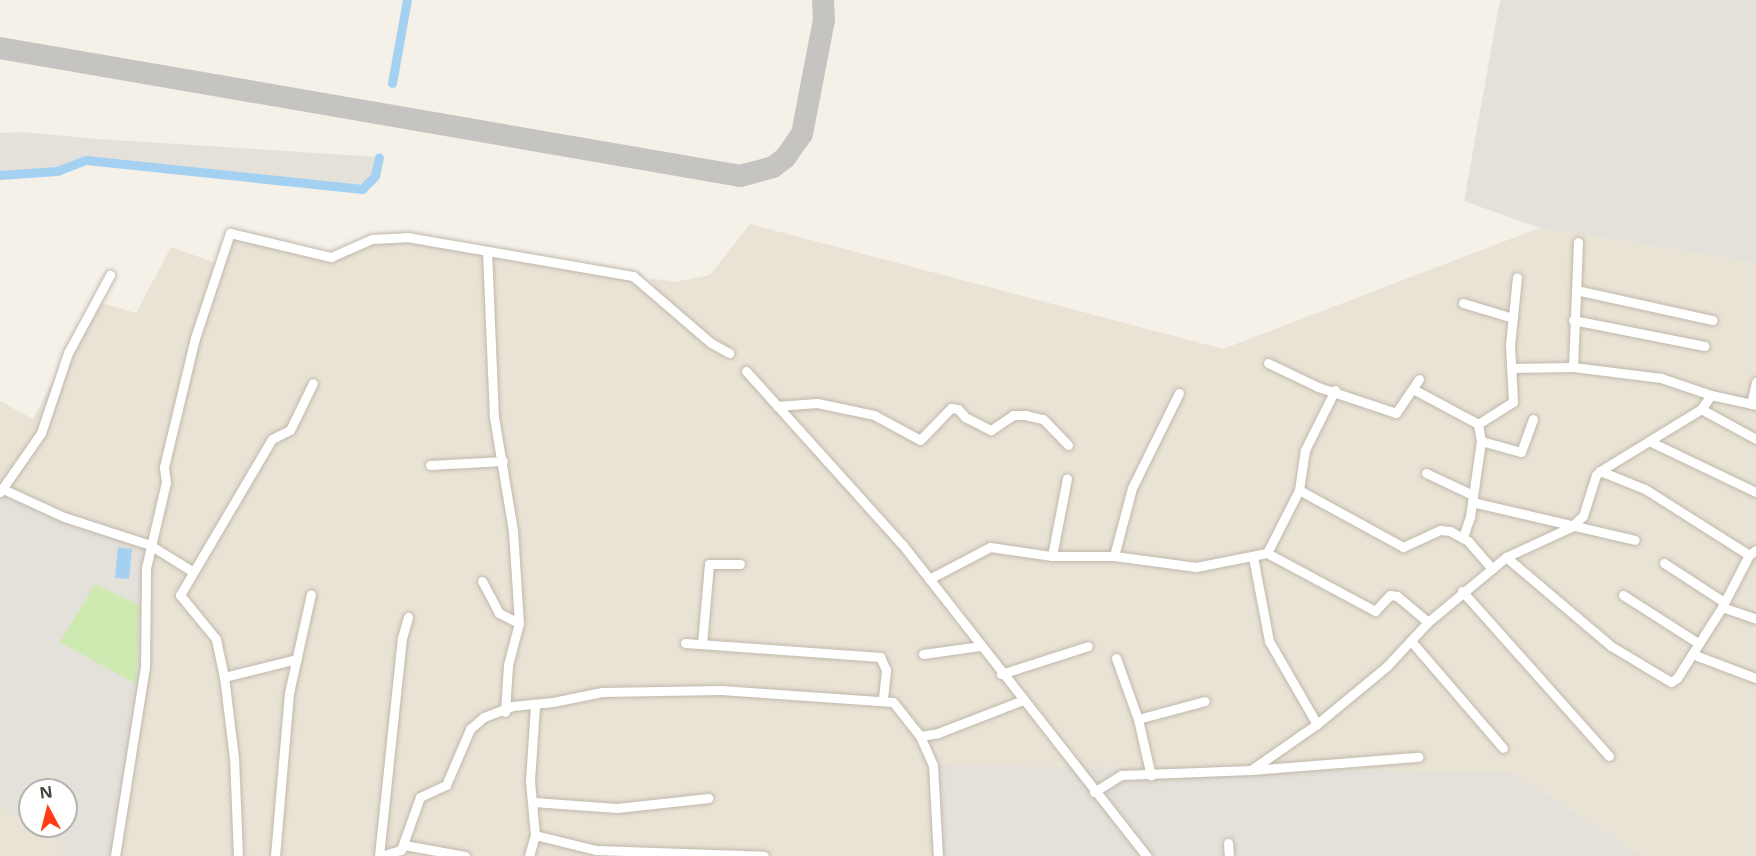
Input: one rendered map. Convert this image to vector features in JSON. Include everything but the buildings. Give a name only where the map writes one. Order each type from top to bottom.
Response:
[{"type":"street","points":[[115,856],[145,668],[146,568],[166,482],[169,440],[195,338],[230,233],[331,257],[383,237],[407,237],[633,276],[711,343],[729,353]]},
{"type":"street","points":[[1572,367],[1578,242]]},
{"type":"street","points":[[487,251],[494,417],[513,531],[519,623],[508,665],[505,712]]},
{"type":"street","points":[[110,275],[68,353],[40,433],[1,490],[64,517],[150,545],[192,571]]},
{"type":"street","points":[[1478,424],[1513,402],[1511,368],[1517,277]]},
{"type":"street","points":[[1576,290],[1713,320]]},
{"type":"street","points":[[1463,303],[1513,318]]},
{"type":"street","points":[[1573,320],[1704,346]]},
{"type":"street","points":[[1268,363],[1317,387],[1335,390],[1396,413],[1419,378]]},
{"type":"street","points":[[1511,368],[1572,367],[1661,378],[1711,395],[1753,404],[1756,382]]},
{"type":"street","points":[[746,371],[929,579],[1001,674],[1147,856]]},
{"type":"street","points":[[238,856],[234,758],[224,677],[216,639],[182,600],[183,587],[272,439],[290,430],[313,383]]},
{"type":"street","points":[[1413,389],[1478,424]]},
{"type":"street","points":[[1267,553],[1299,490],[1305,450],[1335,390]]},
{"type":"street","points":[[1114,556],[1132,488],[1179,393]]},
{"type":"street","points":[[1251,770],[1317,724],[1411,641],[1462,591],[1506,557],[1571,527],[1583,516],[1596,475],[1600,471],[1651,442],[1701,409],[1711,395]]},
{"type":"street","points":[[777,406],[817,403],[874,415],[920,440],[928,436],[951,408],[958,409],[965,417],[991,430],[1013,415],[1024,415],[1043,419],[1068,445]]},
{"type":"street","points":[[1701,409],[1756,439]]},
{"type":"street","points":[[1481,441],[1521,452],[1533,419]]},
{"type":"street","points":[[1463,537],[1473,498],[1481,441],[1478,424]]},
{"type":"street","points":[[1651,442],[1756,492]]},
{"type":"street","points":[[430,465],[503,461]]},
{"type":"street","points":[[1506,557],[1611,646],[1662,680],[1677,678],[1754,553],[1645,489],[1600,471]]},
{"type":"street","points":[[1426,473],[1473,498],[1571,527],[1623,534],[1635,540]]},
{"type":"street","points":[[1052,556],[1067,478]]},
{"type":"street","points":[[1299,490],[1403,547],[1440,530],[1463,537],[1492,569]]},
{"type":"street","points":[[929,579],[990,547],[1052,556],[1114,556],[1196,567],[1267,553],[1375,611],[1382,608],[1390,595],[1397,596],[1428,622]]},
{"type":"street","points":[[1253,557],[1269,641],[1317,724]]},
{"type":"street","points":[[1664,563],[1723,604],[1756,619]]},
{"type":"street","points":[[702,644],[709,564],[740,564]]},
{"type":"street","points":[[482,581],[499,613],[519,623]]},
{"type":"street","points":[[1462,591],[1609,756]]},
{"type":"street","points":[[275,856],[289,693],[311,594]]},
{"type":"street","points":[[1623,595],[1698,643]]},
{"type":"street","points":[[380,856],[402,638],[408,617]]},
{"type":"street","points":[[1411,641],[1503,748]]},
{"type":"street","points":[[685,643],[880,657],[886,670],[883,701]]},
{"type":"street","points":[[923,654],[981,646]]},
{"type":"street","points":[[1001,674],[1088,646]]},
{"type":"street","points":[[1692,654],[1756,678]]},
{"type":"street","points":[[1116,658],[1138,719],[1151,776]]},
{"type":"street","points":[[224,677],[297,659]]},
{"type":"street","points":[[404,845],[418,802],[425,794],[446,785],[470,729],[484,717],[505,712],[512,706],[535,705],[602,692],[721,690],[893,702],[920,736],[933,765],[938,856]]},
{"type":"street","points":[[920,736],[938,733],[1023,699]]},
{"type":"street","points":[[1138,719],[1205,700]]},
{"type":"street","points":[[529,856],[535,835],[534,802],[530,781],[535,705]]},
{"type":"street","points":[[1094,792],[1121,775],[1151,776],[1418,758]]},
{"type":"street","points":[[534,802],[617,808],[708,798]]},
{"type":"street","points":[[535,835],[596,850],[764,856]]},
{"type":"street","points":[[1228,843],[1229,856]]},
{"type":"street","points":[[380,856],[404,845],[465,856]]},
{"type":"shaded area","points":[[1500,0],[1756,0],[1756,262],[1539,228],[1464,201]]},
{"type":"shaded area","points":[[23,132],[379,157],[375,176],[362,189],[86,160],[57,171],[0,175],[0,133]]},
{"type":"shaded area","points":[[750,224],[1223,349],[1539,228],[1756,262],[1756,856],[1643,856],[1513,773],[942,856],[115,856],[0,492],[0,401],[33,419],[95,301],[136,313],[171,247],[219,264],[230,233],[331,257],[383,237],[633,276],[656,291],[650,278],[675,282],[710,275]]},
{"type":"shaded area","points":[[0,492],[150,545],[145,667],[115,856],[62,856],[63,844],[53,838],[78,838],[78,778],[18,778],[18,818],[0,808]]},
{"type":"shaded area","points":[[933,765],[1513,773],[1643,856],[942,856]]},
{"type":"shaded area","points":[[0,808],[18,818],[18,838],[53,838],[64,844],[62,856],[0,856]]},
{"type":"green space","points":[[95,584],[139,605],[136,684],[60,642]]},
{"type":"water","points":[[118,547],[132,549],[129,579],[115,578]]},
{"type":"waterway","points":[[392,83],[407,0]]},
{"type":"waterway","points":[[0,175],[57,171],[86,160],[362,189],[375,176],[379,157]]},
{"type":"taxiway","points":[[0,48],[740,176],[773,167],[785,158],[802,134],[824,20],[823,0]]}]
